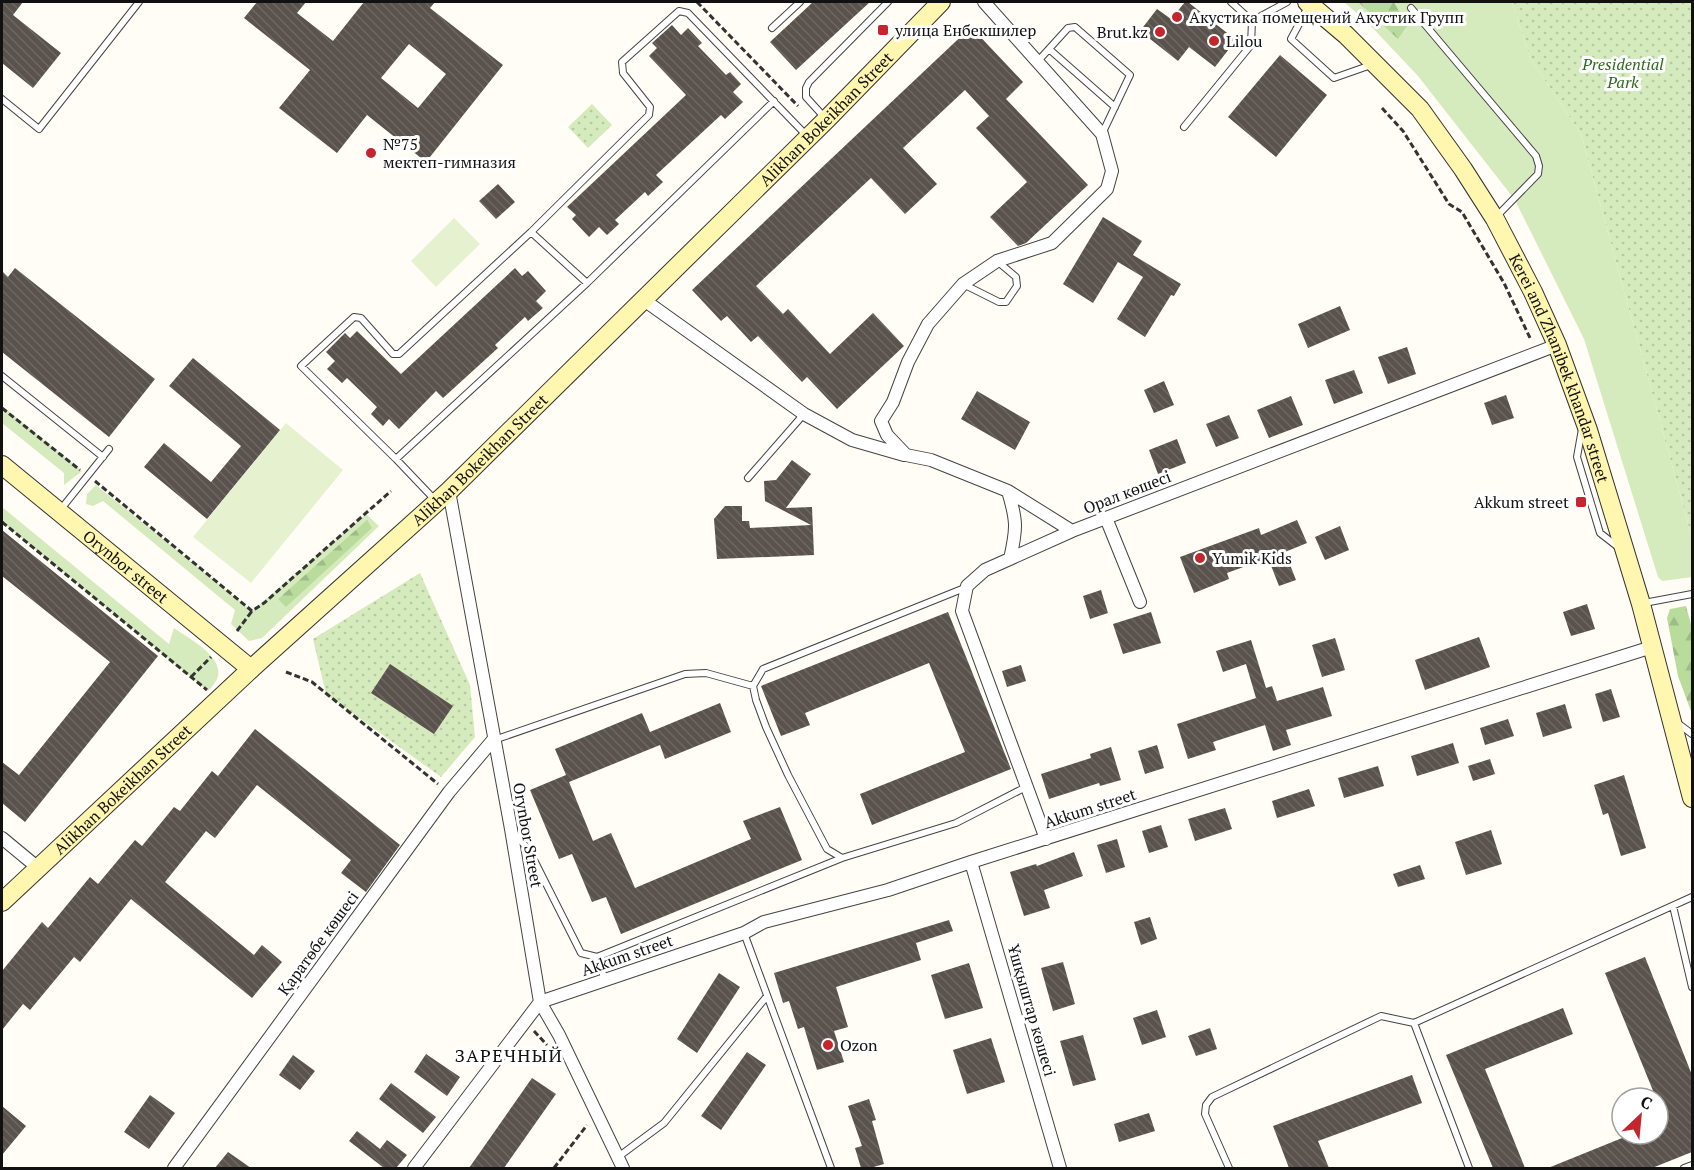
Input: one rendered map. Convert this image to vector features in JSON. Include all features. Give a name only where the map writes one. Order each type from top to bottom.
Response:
[{"type":"street","name":"Alikhan Bokeikhan Street","points":[[2,902],[251,669],[443,497],[818,128],[941,2]]},
{"type":"street","points":[[906,455],[887,435],[881,421],[893,402],[908,362],[928,324],[963,284],[997,261],[1052,243],[1107,189],[1112,171],[1102,134],[984,2]]},
{"type":"street","name":"Kerei and Zhanibek khandar street","points":[[1308,3],[1346,35],[1420,109],[1495,219],[1533,292],[1557,345],[1584,420],[1641,604],[1692,798]]},
{"type":"street","points":[[644,300],[804,414],[852,440],[931,460],[1008,491],[1072,531]]},
{"type":"street","name":"Орал көшесі","points":[[967,586],[985,570],[1072,531],[1557,345]]},
{"type":"street","name":"Orynbor street","points":[[2,465],[251,669]]},
{"type":"street","points":[[1008,491],[1016,517],[1017,531],[1010,558]]},
{"type":"street","name":"Orynbor Street","points":[[443,497],[510,828],[540,1002],[559,1035],[620,1163]]},
{"type":"street","points":[[1106,518],[1140,602]]},
{"type":"street","points":[[967,586],[962,611],[1046,839]]},
{"type":"street","name":"Akkum street","points":[[540,1002],[744,933],[764,922],[888,890],[1652,647]]},
{"type":"street","name":"Қаратөбе көшесі","points":[[174,1168],[449,792],[493,741]]},
{"type":"street","points":[[2,838],[37,867]]},
{"type":"street","name":"Ұшқыштар көшесі","points":[[971,862],[1060,1168]]},
{"type":"street","points":[[414,1168],[540,1002]]},
{"type":"lane","points":[[2,99],[39,129],[139,2]]},
{"type":"lane","points":[[772,28],[800,2]]},
{"type":"lane","points":[[818,128],[806,97],[809,82],[888,2]]},
{"type":"lane","points":[[1231,2],[1252,21]]},
{"type":"lane","points":[[1252,21],[1287,2]]},
{"type":"lane","points":[[1308,3],[1291,39],[1334,78],[1375,63]]},
{"type":"lane","points":[[1411,8],[1536,156],[1539,166],[1538,174],[1495,219]]},
{"type":"lane","points":[[443,497],[396,459],[301,366],[354,318],[362,318],[393,354],[399,354],[531,232],[648,115],[650,107],[623,73],[622,62],[679,11],[688,13],[774,101],[818,128]]},
{"type":"lane","points":[[1184,127],[1251,45],[1252,21]]},
{"type":"lane","points":[[1037,62],[1068,28],[1075,27],[1130,75],[1102,134]]},
{"type":"lane","points":[[1049,49],[1115,107]]},
{"type":"lane","points":[[396,459],[587,283],[774,101]]},
{"type":"lane","points":[[531,232],[587,283]]},
{"type":"lane","points":[[963,284],[999,302],[1006,302],[1017,286],[1016,277],[997,261]]},
{"type":"lane","points":[[2,376],[103,456]]},
{"type":"lane","points":[[748,478],[804,414]]},
{"type":"lane","points":[[58,512],[109,449]]},
{"type":"lane","points":[[842,858],[827,849],[788,776],[766,727],[753,686],[763,669],[967,586]]},
{"type":"lane","points":[[1641,604],[1692,594]]},
{"type":"lane","points":[[493,741],[685,674],[706,673],[753,686]]},
{"type":"lane","points":[[1671,718],[1692,735]]},
{"type":"lane","points":[[510,828],[529,850],[581,953],[597,957],[842,858],[956,823],[1027,787]]},
{"type":"lane","points":[[1229,1168],[1205,1114],[1206,1105],[1212,1097],[1381,1016],[1414,1023],[1692,897]]},
{"type":"lane","points":[[1673,906],[1692,987]]},
{"type":"lane","points":[[744,933],[831,1168]]},
{"type":"lane","points":[[597,957],[605,980]]},
{"type":"lane","points":[[620,1163],[664,1123],[768,996]]},
{"type":"lane","points":[[1414,1023],[1469,1168]]},
{"type":"lane","points":[[1684,1168],[1692,1165]]},
{"type":"path","points":[[696,2],[818,128]]},
{"type":"path","points":[[1382,108],[1403,131],[1449,204],[1462,212],[1504,283],[1537,352]]},
{"type":"path","points":[[2,408],[88,475],[252,611]]},
{"type":"path","points":[[237,631],[252,611],[391,490]]},
{"type":"path","points":[[2,522],[219,700]]},
{"type":"path","points":[[191,677],[212,655]]},
{"type":"path","points":[[286,672],[312,682],[449,792]]},
{"type":"path","points":[[526,1022],[547,1045],[559,1035]]},
{"type":"path","points":[[554,1168],[590,1121]]},
{"type":"green space","points":[[1344,2],[1512,2],[1530,58],[1581,134],[1692,538],[1692,577],[1662,581],[1658,577],[1584,339],[1515,200],[1418,76],[1367,22]]},
{"type":"green space","points":[[1358,2],[1394,2],[1407,26],[1398,39]]},
{"type":"green space","name":"Presidential Park","points":[[1512,2],[1692,2],[1692,538],[1581,134],[1530,58]]},
{"type":"green space","points":[[592,104],[612,125],[588,148],[568,127]]},
{"type":"green space","points":[[454,218],[480,244],[436,287],[411,261]]},
{"type":"green space","points":[[2,406],[82,471],[64,485],[64,473],[2,423]]},
{"type":"green space","points":[[286,423],[343,470],[251,583],[193,537]]},
{"type":"green space","points":[[96,485],[252,611],[366,514],[379,526],[262,638],[249,641],[231,624],[235,610],[103,501],[93,506],[86,504],[87,494]]},
{"type":"green space","points":[[2,507],[169,644],[174,628],[204,649],[216,663],[218,671],[217,679],[208,691],[2,522]]},
{"type":"green space","points":[[367,520],[372,528],[286,607],[278,599]]},
{"type":"green space","points":[[420,573],[470,685],[475,737],[441,777],[326,694],[313,639]]},
{"type":"green space","points":[[1686,606],[1692,628],[1692,714],[1678,676],[1667,618],[1670,609]]},
{"type":"building","points":[[2,2],[23,2],[13,15],[61,53],[33,88],[2,63]]},
{"type":"building","points":[[257,2],[306,2],[297,13],[333,41],[364,2],[435,2],[430,8],[503,65],[426,162],[367,115],[337,153],[279,108],[310,70],[244,18]],"holes":[[[409,44],[446,74],[418,108],[381,78]]]},
{"type":"building","points":[[813,2],[870,2],[796,70],[770,42]]},
{"type":"building","points":[[1185,2],[1236,40],[1215,67],[1189,47],[1178,61],[1140,31],[1157,9],[1171,19]]},
{"type":"building","points":[[672,25],[681,35],[688,28],[702,43],[698,46],[726,75],[730,72],[741,84],[733,92],[743,102],[725,119],[721,115],[656,175],[663,182],[648,196],[645,192],[615,220],[619,224],[607,235],[599,227],[589,237],[572,219],[576,215],[567,207],[686,95],[649,56],[657,48],[652,43]]},
{"type":"building","points":[[971,27],[1023,82],[1006,99],[1088,185],[1026,243],[1018,246],[990,217],[1027,182],[976,128],[989,116],[965,90],[903,148],[937,184],[905,214],[871,178],[756,286],[783,314],[788,309],[830,354],[873,313],[904,346],[837,409],[807,377],[802,382],[758,336],[751,342],[727,316],[721,321],[692,290]]},
{"type":"building","points":[[1280,55],[1327,95],[1276,157],[1228,117]]},
{"type":"building","points":[[498,184],[515,202],[496,219],[479,201]]},
{"type":"building","points":[[1103,217],[1142,241],[1133,255],[1181,284],[1174,296],[1171,295],[1145,337],[1117,319],[1143,277],[1118,262],[1093,303],[1063,284]]},
{"type":"building","points":[[15,268],[155,379],[109,437],[2,352],[2,271],[8,277]]},
{"type":"building","points":[[515,268],[522,276],[528,271],[546,291],[536,301],[543,308],[528,321],[525,317],[495,345],[498,348],[443,398],[436,391],[399,429],[389,419],[383,426],[371,414],[377,407],[347,378],[342,383],[327,369],[335,361],[326,352],[345,333],[350,338],[357,331],[401,374]]},
{"type":"building","points":[[1340,306],[1350,330],[1308,348],[1298,324]]},
{"type":"building","points":[[1407,347],[1416,374],[1388,384],[1378,357]]},
{"type":"building","points":[[193,358],[280,430],[207,519],[144,467],[164,443],[211,482],[241,446],[169,386]]},
{"type":"building","points":[[1354,370],[1363,393],[1334,404],[1325,380]]},
{"type":"building","points":[[1164,381],[1174,405],[1154,413],[1144,390]]},
{"type":"building","points":[[977,391],[1030,422],[1015,450],[961,419]]},
{"type":"building","points":[[1506,395],[1514,418],[1492,425],[1484,403]]},
{"type":"building","points":[[1291,396],[1303,425],[1269,438],[1257,410]]},
{"type":"building","points":[[1229,415],[1239,438],[1216,447],[1206,424]]},
{"type":"building","points":[[1177,439],[1186,463],[1158,474],[1149,450]]},
{"type":"building","points":[[792,460],[811,474],[786,508],[812,507],[814,555],[717,559],[714,519],[725,506],[742,506],[742,521],[749,521],[750,528],[811,525],[765,501],[764,481],[776,480]]},
{"type":"building","points":[[1297,520],[1307,543],[1285,552],[1296,580],[1279,586],[1268,558],[1227,573],[1229,579],[1194,593],[1180,557],[1259,528],[1261,535]]},
{"type":"building","points":[[1340,526],[1349,550],[1325,560],[1315,537]]},
{"type":"building","points":[[2,530],[158,656],[25,822],[2,803],[2,762],[19,775],[110,662],[2,576]]},
{"type":"building","points":[[1101,590],[1108,613],[1090,619],[1083,596]]},
{"type":"building","points":[[1587,604],[1595,629],[1571,636],[1563,612]]},
{"type":"building","points":[[948,612],[1011,769],[872,825],[860,794],[965,752],[929,663],[805,713],[810,725],[781,736],[761,686]]},
{"type":"building","points":[[1151,612],[1161,643],[1123,654],[1113,624]]},
{"type":"building","points":[[1479,637],[1490,667],[1425,690],[1415,660]]},
{"type":"building","points":[[1335,638],[1345,670],[1322,677],[1312,645]]},
{"type":"building","points":[[1251,640],[1266,688],[1272,686],[1277,701],[1323,687],[1332,716],[1286,730],[1291,745],[1273,751],[1265,725],[1213,742],[1216,750],[1188,759],[1177,724],[1256,698],[1246,664],[1223,672],[1216,651]]},
{"type":"building","points":[[390,664],[453,706],[434,734],[371,693]]},
{"type":"building","points":[[1021,665],[1026,681],[1007,687],[1002,671]]},
{"type":"building","points":[[1611,689],[1620,717],[1603,722],[1595,694]]},
{"type":"building","points":[[720,703],[731,732],[665,759],[660,745],[569,782],[593,841],[611,833],[635,888],[751,839],[743,821],[780,807],[802,860],[621,934],[606,897],[592,902],[572,854],[559,859],[530,790],[566,775],[555,749],[642,713],[650,732]]},
{"type":"building","points":[[1565,704],[1572,728],[1543,737],[1536,713]]},
{"type":"building","points":[[1508,719],[1514,736],[1485,745],[1480,728]]},
{"type":"building","points":[[255,729],[400,845],[366,892],[341,873],[351,860],[257,785],[215,838],[206,831],[165,882],[254,955],[262,945],[282,962],[252,998],[131,899],[80,962],[74,957],[30,1010],[23,1004],[2,1030],[2,971],[42,922],[48,928],[90,877],[98,884],[135,840],[142,846],[174,807],[180,811],[212,771],[218,776]]},
{"type":"building","points":[[1453,743],[1459,763],[1417,776],[1411,756]]},
{"type":"building","points":[[1157,745],[1164,768],[1145,774],[1138,751]]},
{"type":"building","points":[[1111,747],[1121,780],[1100,786],[1099,783],[1049,799],[1041,774],[1091,758],[1090,754]]},
{"type":"building","points":[[1490,759],[1495,774],[1473,781],[1468,766]]},
{"type":"building","points":[[1378,766],[1384,786],[1344,798],[1338,778]]},
{"type":"building","points":[[1624,775],[1646,848],[1621,856],[1608,813],[1603,815],[1594,785]]},
{"type":"building","points":[[1309,789],[1315,806],[1277,818],[1272,801]]},
{"type":"building","points":[[1225,808],[1232,829],[1195,841],[1188,819]]},
{"type":"building","points":[[1161,825],[1168,847],[1149,853],[1142,831]]},
{"type":"building","points":[[1491,830],[1502,864],[1466,875],[1455,842]]},
{"type":"building","points":[[1117,839],[1125,867],[1106,873],[1097,845]]},
{"type":"building","points":[[1074,852],[1083,876],[1044,890],[1050,908],[1024,916],[1010,872],[1036,864],[1037,866]]},
{"type":"building","points":[[1420,865],[1425,879],[1398,887],[1393,874]]},
{"type":"building","points":[[1150,917],[1157,939],[1141,945],[1134,922]]},
{"type":"building","points":[[949,920],[953,931],[916,943],[921,960],[836,987],[848,1027],[834,1031],[844,1062],[817,1070],[804,1027],[798,1029],[789,1001],[783,1003],[774,973]]},
{"type":"building","points":[[1645,957],[1692,1075],[1692,1152],[1652,1168],[1548,1168],[1610,1143],[1610,1146],[1670,1146],[1670,1086],[1651,1086],[1605,973]]},
{"type":"building","points":[[1063,962],[1075,1004],[1053,1011],[1041,968]]},
{"type":"building","points":[[969,963],[983,1008],[945,1019],[931,975]]},
{"type":"building","points":[[719,973],[740,987],[697,1053],[677,1039]]},
{"type":"building","points":[[1563,1008],[1573,1034],[1485,1069],[1525,1168],[1493,1168],[1446,1055]]},
{"type":"building","points":[[1157,1010],[1166,1037],[1142,1045],[1133,1018]]},
{"type":"building","points":[[1210,1028],[1217,1049],[1196,1056],[1188,1036]]},
{"type":"building","points":[[1083,1035],[1096,1080],[1073,1086],[1060,1041]]},
{"type":"building","points":[[991,1038],[1005,1082],[967,1094],[953,1050]]},
{"type":"building","points":[[747,1052],[766,1065],[721,1130],[701,1116]]},
{"type":"building","points":[[426,1054],[460,1077],[447,1096],[414,1072]]},
{"type":"building","points":[[293,1055],[315,1071],[300,1090],[279,1075]]},
{"type":"building","points":[[1412,1075],[1422,1103],[1318,1141],[1329,1168],[1289,1168],[1273,1126]]},
{"type":"building","points":[[532,1078],[556,1094],[504,1168],[469,1168]]},
{"type":"building","points":[[391,1083],[436,1117],[423,1133],[379,1099]]},
{"type":"building","points":[[150,1095],[175,1113],[149,1149],[124,1132]]},
{"type":"building","points":[[869,1099],[876,1120],[872,1121],[884,1164],[861,1168],[855,1148],[862,1146],[848,1106]]},
{"type":"building","points":[[2,1106],[26,1126],[2,1155]]},
{"type":"building","points":[[1149,1113],[1155,1131],[1119,1142],[1114,1124]]},
{"type":"building","points":[[357,1131],[380,1149],[387,1140],[407,1155],[396,1168],[384,1168],[349,1141]]},
{"type":"building","points":[[228,1152],[251,1168],[215,1168]]},
{"type":"place","name":"Акустика помещений Акустик Групп","points":[[1177,17]]},
{"type":"place","name":"улица Енбекшилер","points":[[883,30]]},
{"type":"place","name":"Brut.kz","points":[[1160,32]]},
{"type":"place","name":"Lilou","points":[[1214,41]]},
{"type":"place","name":"№75 мектеп-гимназия","points":[[371,153]]},
{"type":"place","name":"Akkum street","points":[[1581,502]]},
{"type":"place","name":"Yumik Kids","points":[[1200,558]]},
{"type":"place","name":"Ozon","points":[[828,1045]]},
{"type":"district","name":"ЗАРЕЧНЫЙ","points":[[509,1056]]}]
